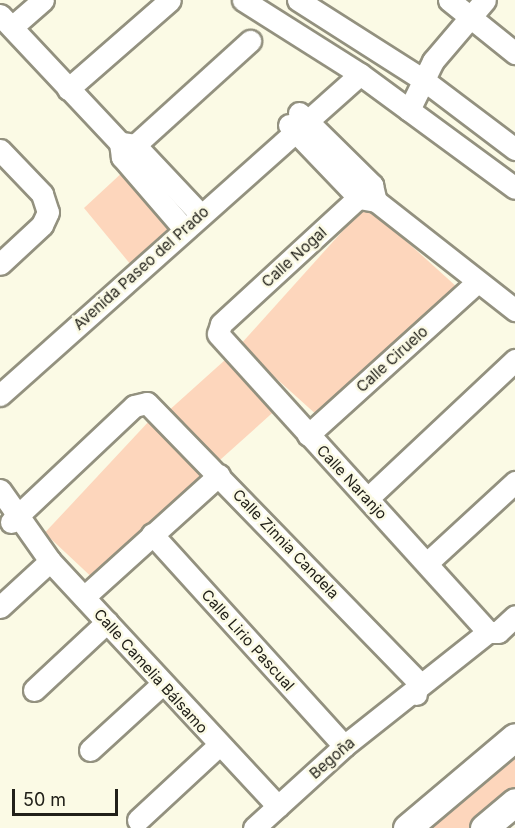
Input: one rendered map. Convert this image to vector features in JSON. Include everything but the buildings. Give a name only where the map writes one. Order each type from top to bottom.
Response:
[{"type":"main road","points":[[407,828],[515,737]]},
{"type":"main road","points":[[484,828],[515,802]]},
{"type":"street","points":[[43,0],[6,21],[125,148],[201,215]]},
{"type":"street","points":[[68,89],[170,0]]},
{"type":"street","points":[[243,0],[353,70],[515,188]]},
{"type":"street","points":[[268,16],[287,0]]},
{"type":"street","points":[[298,0],[426,81],[515,149]]},
{"type":"street","points":[[449,0],[515,53]]},
{"type":"street","points":[[410,110],[426,81],[433,61],[485,0]]},
{"type":"street","points":[[125,148],[250,41]]},
{"type":"street","points":[[379,89],[401,67],[433,61]]},
{"type":"street","name":"Avenida Paseo del Prado","points":[[0,395],[185,230],[353,70]]},
{"type":"street","points":[[295,127],[369,195],[476,283],[515,310]]},
{"type":"street","points":[[125,148],[185,230]]},
{"type":"street","points":[[0,150],[42,194],[48,212],[42,225],[0,264]]},
{"type":"street","name":"Calle Nogal","points":[[218,331],[369,195]]},
{"type":"street","name":"Calle Ciruelo","points":[[308,435],[476,283]]},
{"type":"street","name":"Calle Naranjo","points":[[218,331],[308,435],[488,632]]},
{"type":"street","points":[[368,498],[515,360]]},
{"type":"street","name":"Calle Zinnia Candela","points":[[9,509],[143,402],[219,475],[416,680],[416,694]]},
{"type":"street","points":[[84,597],[219,475]]},
{"type":"street","points":[[427,563],[515,482]]},
{"type":"street","name":"Calle Camelia Bálsamo","points":[[9,509],[50,561],[161,685],[278,806]]},
{"type":"street","name":"Calle Lirio Pascual","points":[[153,534],[344,746]]},
{"type":"street","points":[[0,607],[50,561]]},
{"type":"street","name":"Begoña","points":[[254,828],[344,746],[416,694],[488,632],[498,632],[515,616]]},
{"type":"street","points":[[34,690],[107,622]]},
{"type":"street","points":[[90,750],[161,685]]},
{"type":"street","points":[[138,820],[219,745]]},
{"type":"shaded area","points":[[125,170],[174,222],[136,271],[84,208]]},
{"type":"shaded area","points":[[366,205],[457,287],[330,427],[240,345]]},
{"type":"shaded area","points":[[225,360],[273,413],[214,466],[166,413]]},
{"type":"shaded area","points":[[151,419],[212,476],[106,590],[45,533]]},
{"type":"shaded area","points":[[515,746],[515,794],[474,828],[416,828]]}]
